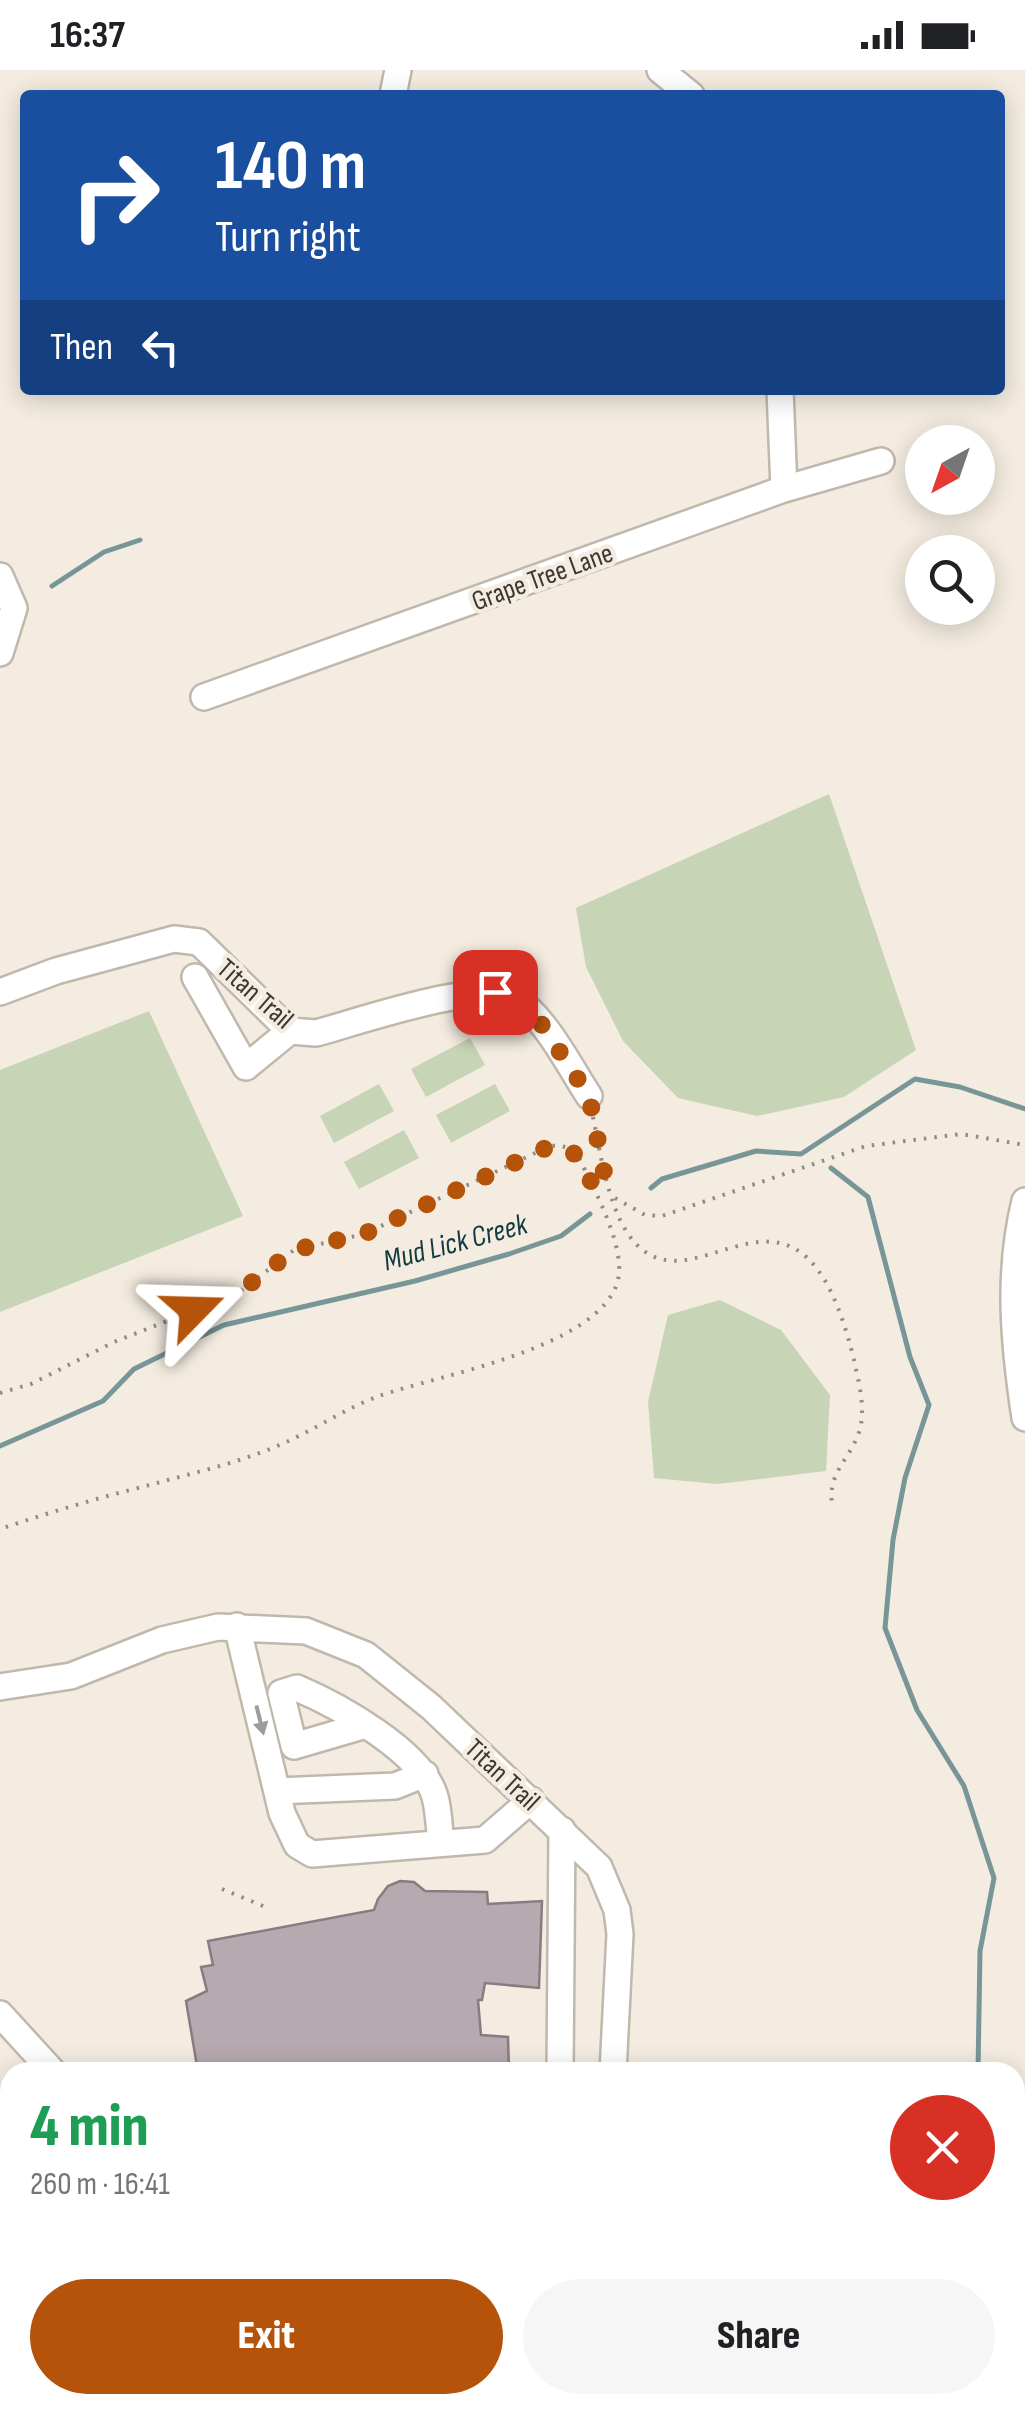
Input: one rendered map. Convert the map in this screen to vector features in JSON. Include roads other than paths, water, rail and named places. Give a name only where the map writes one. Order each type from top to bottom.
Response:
[{"type":"street","points":[[660,70],[685,90]]},
{"type":"street","points":[[780,395],[784,489]]},
{"type":"street","name":"Grape Tree Lane","points":[[204,697],[784,489],[881,461]]},
{"type":"street","points":[[0,576],[14,608],[0,653]]},
{"type":"street","name":"Titan Trail","points":[[0,992],[56,971],[174,939],[199,942],[290,1031],[316,1033],[467,994],[495,992],[514,997],[542,1025],[589,1096]]},
{"type":"street","points":[[195,977],[246,1067],[290,1031]]},
{"type":"street","points":[[1024,1206],[1014,1273],[1013,1316],[1025,1418]]},
{"type":"street","points":[[237,1626],[282,1813],[297,1845],[312,1854],[485,1840],[530,1800]]},
{"type":"street","name":"Titan Trail","points":[[0,1687],[71,1676],[181,1635],[237,1626],[306,1632],[366,1655],[431,1707],[599,1867],[617,1910],[620,1934],[614,2062]]},
{"type":"street","points":[[366,1725],[425,1774],[435,1796],[440,1843]]},
{"type":"street","points":[[278,1792],[395,1786],[425,1774]]},
{"type":"street","name":"Titan Trail","points":[[560,2062],[562,1830]]},
{"type":"street","points":[[0,2014],[44,2062]]},
{"type":"waterway","points":[[52,586],[104,552],[140,540]]},
{"type":"waterway","name":"Mud Lick Creek","points":[[651,1188],[662,1179],[756,1151],[801,1154],[915,1079],[960,1087],[1025,1109]]},
{"type":"waterway","points":[[831,1168],[868,1197],[910,1357],[929,1405],[905,1478],[893,1540],[885,1628],[917,1710],[964,1786],[994,1878],[980,1951],[978,2062]]},
{"type":"waterway","name":"Mud Lick Creek","points":[[0,1446],[103,1401],[134,1369],[224,1325],[415,1281],[509,1254],[561,1236],[590,1214]]}]
